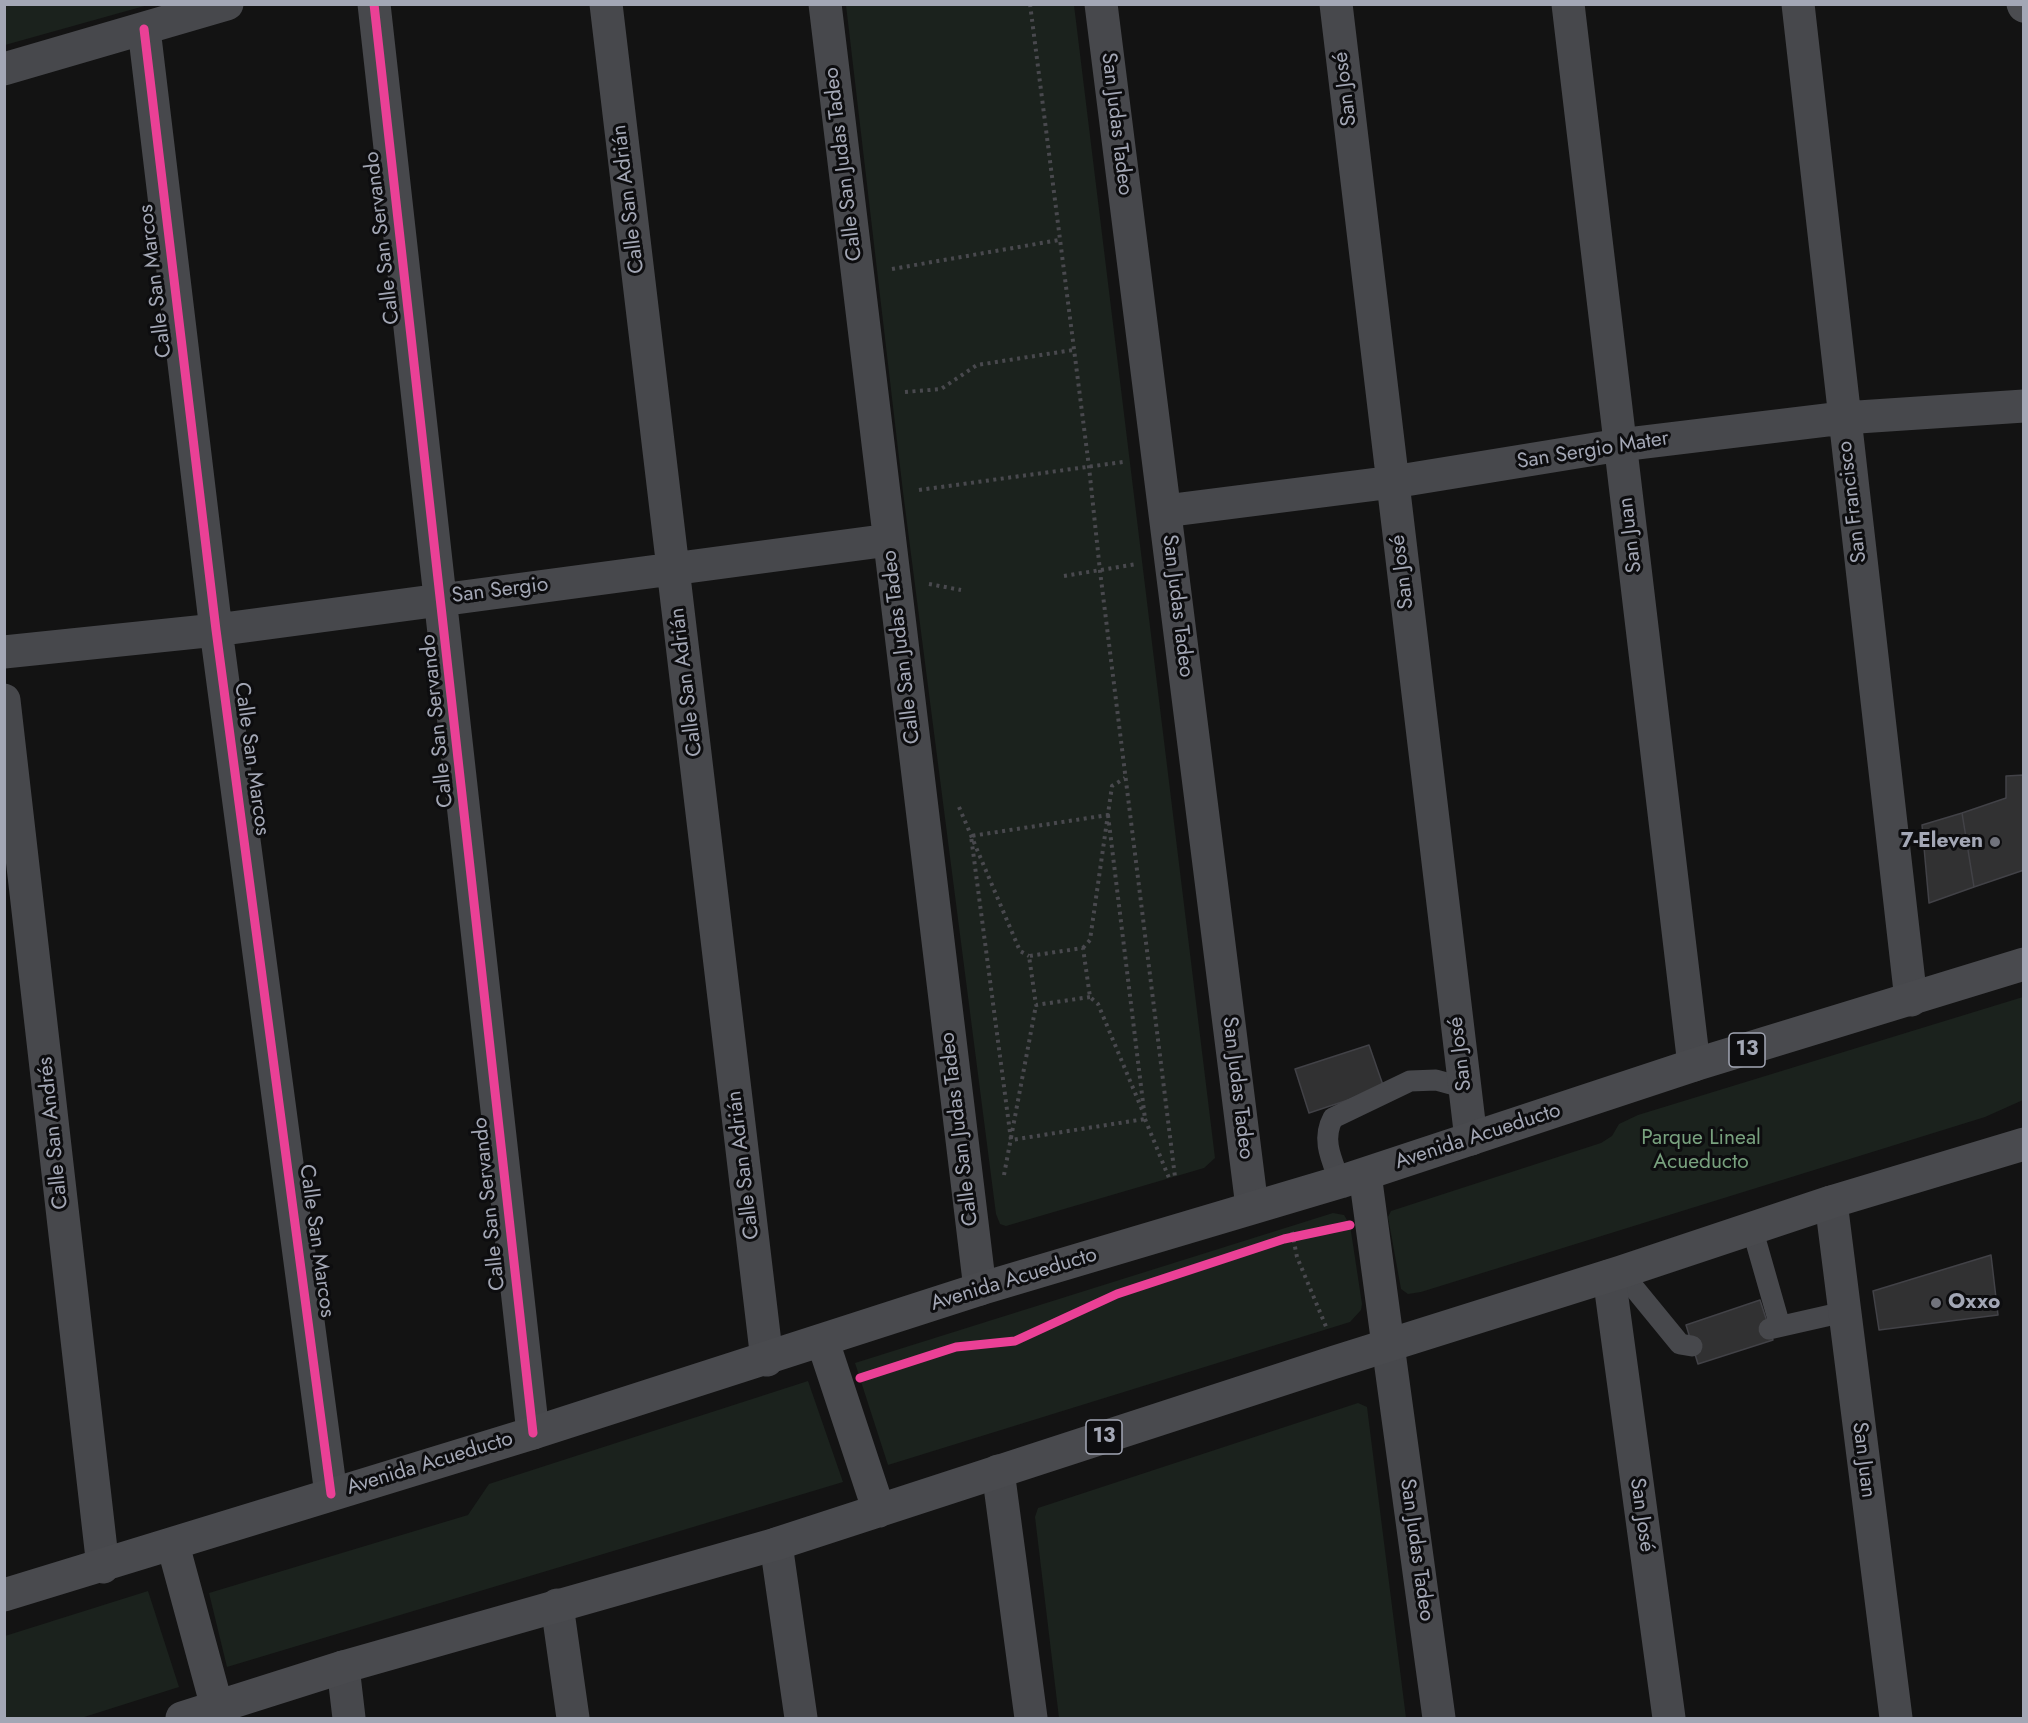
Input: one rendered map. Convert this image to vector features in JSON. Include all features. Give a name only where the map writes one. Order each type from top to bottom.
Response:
[{"type":"main road","name":"Avenida Acueducto","points":[[4,1595],[103,1567],[331,1494],[767,1360],[980,1289],[1353,1178],[1694,1065],[2024,964]]},
{"type":"main road","name":"13","points":[[182,1719],[343,1667],[776,1544],[1388,1345],[1615,1274],[1831,1202],[2024,1144]]},
{"type":"main road","points":[[1353,1178],[1388,1345]]},
{"type":"main road","points":[[823,1342],[879,1510]]},
{"type":"main road","points":[[173,1545],[217,1707]]},
{"type":"street","points":[[4,69],[227,4]]},
{"type":"street","name":"Calle San Servando","points":[[375,4],[533,1433]]},
{"type":"street","name":"Calle San Adrián","points":[[606,4],[767,1360]]},
{"type":"street","name":"Calle San Judas Tadeo","points":[[825,4],[980,1289]]},
{"type":"street","name":"San Judas Tadeo","points":[[1101,4],[1252,1207]]},
{"type":"street","name":"San José","points":[[1336,4],[1471,1139]]},
{"type":"street","name":"San Juan","points":[[1568,4],[1694,1065]]},
{"type":"street","name":"San Francisco","points":[[1798,4],[1843,418],[1911,1000]]},
{"type":"street","name":"Calle San Marcos","points":[[144,29],[216,630],[331,1494]]},
{"type":"street","name":"San Sergio Mater","points":[[1165,511],[1393,483],[1620,446],[1843,418],[2024,406]]},
{"type":"street","name":"San Sergio","points":[[4,652],[216,630],[889,540]]},
{"type":"street","name":"Calle San Andrés","points":[[4,700],[103,1567]]},
{"type":"street","name":"San Juan","points":[[1831,1202],[1896,1719]]},
{"type":"street","name":"San José","points":[[1615,1274],[1669,1719]]},
{"type":"street","name":"San Judas Tadeo","points":[[1388,1345],[1439,1719]]},
{"type":"street","points":[[998,1471],[1031,1719]]},
{"type":"street","points":[[776,1544],[801,1719]]},
{"type":"street","points":[[558,1605],[573,1719]]},
{"type":"street","points":[[343,1667],[350,1719]]},
{"type":"lane","points":[[1353,1178],[1326,1138],[1333,1118],[1410,1081],[1436,1080],[1465,1088]]},
{"type":"lane","points":[[1752,1228],[1775,1327],[1844,1312]]},
{"type":"lane","points":[[1615,1274],[1680,1344],[1692,1346]]},
{"type":"path","points":[[1030,4],[1175,1177]]},
{"type":"path","points":[[891,270],[1059,240]]},
{"type":"path","points":[[904,392],[941,389],[977,365],[1073,350]]},
{"type":"path","points":[[915,490],[1131,461]]},
{"type":"path","points":[[1064,576],[1143,563]]},
{"type":"path","points":[[927,584],[961,590]]},
{"type":"path","points":[[971,836],[1020,951],[1029,956],[1083,948],[1090,940],[1112,786],[1125,778]]},
{"type":"path","points":[[971,836],[1108,815]]},
{"type":"path","points":[[1108,815],[1145,1119]]},
{"type":"path","points":[[971,836],[1011,1140]]},
{"type":"path","points":[[1083,948],[1090,997],[1098,1004],[1169,1178]]},
{"type":"path","points":[[1002,1182],[1036,1005],[1029,956]]},
{"type":"path","points":[[1036,1005],[1090,997]]},
{"type":"path","points":[[1011,1140],[1145,1119]]},
{"type":"path","points":[[1291,1226],[1297,1257],[1328,1330]]},
{"type":"green space","points":[[5,4],[148,4],[148,5],[5,45]]},
{"type":"green space","points":[[846,5],[1074,5],[1215,1158],[1204,1168],[1006,1226],[1000,1224],[996,1214],[903,492]]},
{"type":"green space","name":"Parque Lineal Acueducto","points":[[2023,997],[2023,1100],[1985,1117],[1421,1292],[1408,1294],[1401,1289],[1388,1217],[1391,1211],[1601,1143],[1612,1136],[1619,1124],[1638,1115]]},
{"type":"green space","points":[[1333,1213],[1344,1215],[1350,1225],[1362,1304],[1361,1310],[1350,1322],[888,1465],[855,1363]]},
{"type":"green space","points":[[808,1381],[843,1482],[227,1667],[209,1593],[468,1515],[489,1484]]},
{"type":"green space","points":[[1358,1403],[1367,1407],[1406,1718],[1059,1718],[1035,1517],[1038,1508]]},
{"type":"green space","points":[[148,1591],[179,1687],[81,1718],[5,1718],[5,1636]]},
{"type":"building","name":"7-Eleven","points":[[2024,775],[2024,870],[1974,887],[1962,813],[2006,798],[2006,776]]},
{"type":"building","points":[[1962,813],[1974,887],[1929,903],[1922,825]]},
{"type":"building","points":[[1369,1045],[1384,1088],[1309,1113],[1295,1069]]},
{"type":"building","name":"Oxxo","points":[[1991,1255],[1998,1315],[1879,1330],[1873,1291]]},
{"type":"building","points":[[1760,1300],[1773,1340],[1698,1364],[1686,1325]]},
{"type":"cycle path","points":[[374,4],[533,1433]]},
{"type":"cycle path","points":[[144,29],[216,630],[331,1494]]},
{"type":"cycle path","points":[[860,1378],[956,1347],[1015,1341],[1117,1294],[1284,1239],[1350,1225]]},
{"type":"place","name":"7-Eleven","points":[[1995,842]]},
{"type":"place","name":"Oxxo","points":[[1936,1303]]}]
